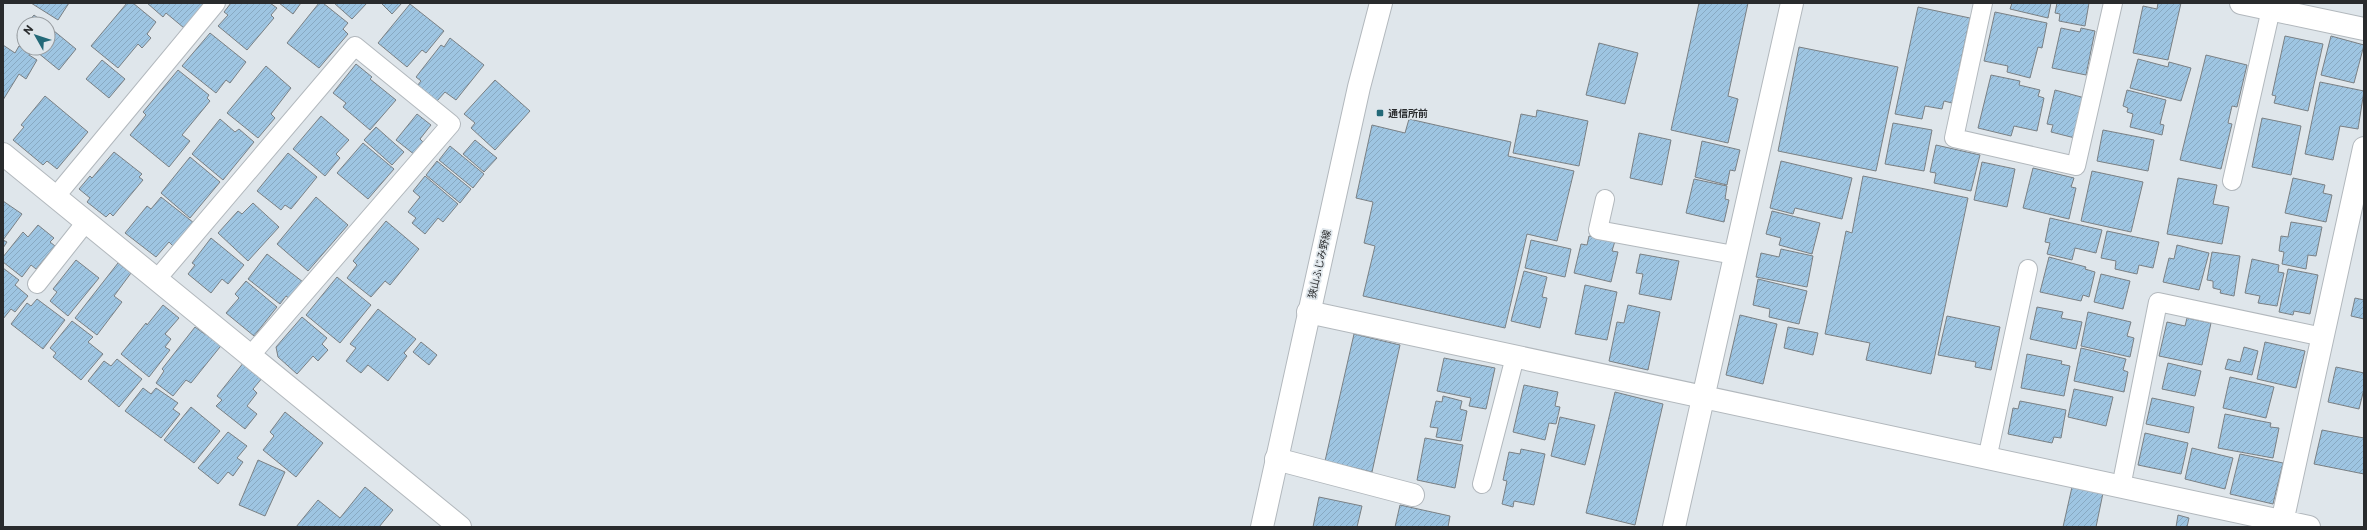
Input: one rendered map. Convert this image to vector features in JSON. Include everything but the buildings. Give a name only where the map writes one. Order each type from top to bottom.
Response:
[{"type":"street","name":"狭山ふじみ野線","points":[[1262,527],[1308,312],[1359,87],[1382,3]]},
{"type":"street","points":[[1674,527],[1734,255],[1792,3]]},
{"type":"street","points":[[2241,3],[2364,30]]},
{"type":"street","points":[[2282,524],[2364,148]]},
{"type":"street","points":[[3,154],[460,527]]},
{"type":"street","points":[[1308,312],[2121,487],[2282,524],[2309,527]]},
{"type":"street","points":[[1276,459],[1413,495]]},
{"type":"lane","points":[[56,196],[216,3]]},
{"type":"lane","points":[[1984,3],[1954,138],[2076,166],[2113,3]]},
{"type":"lane","points":[[2232,181],[2271,10]]},
{"type":"lane","points":[[156,280],[355,46],[451,124],[250,356]]},
{"type":"lane","points":[[1605,199],[1598,230],[1734,255]]},
{"type":"lane","points":[[37,284],[86,222]]},
{"type":"lane","points":[[1987,459],[2028,269]]},
{"type":"lane","points":[[2121,487],[2158,302],[2323,336]]},
{"type":"lane","points":[[1482,484],[1515,357]]},
{"type":"place","name":"通信所前","points":[[1380,113]]}]
